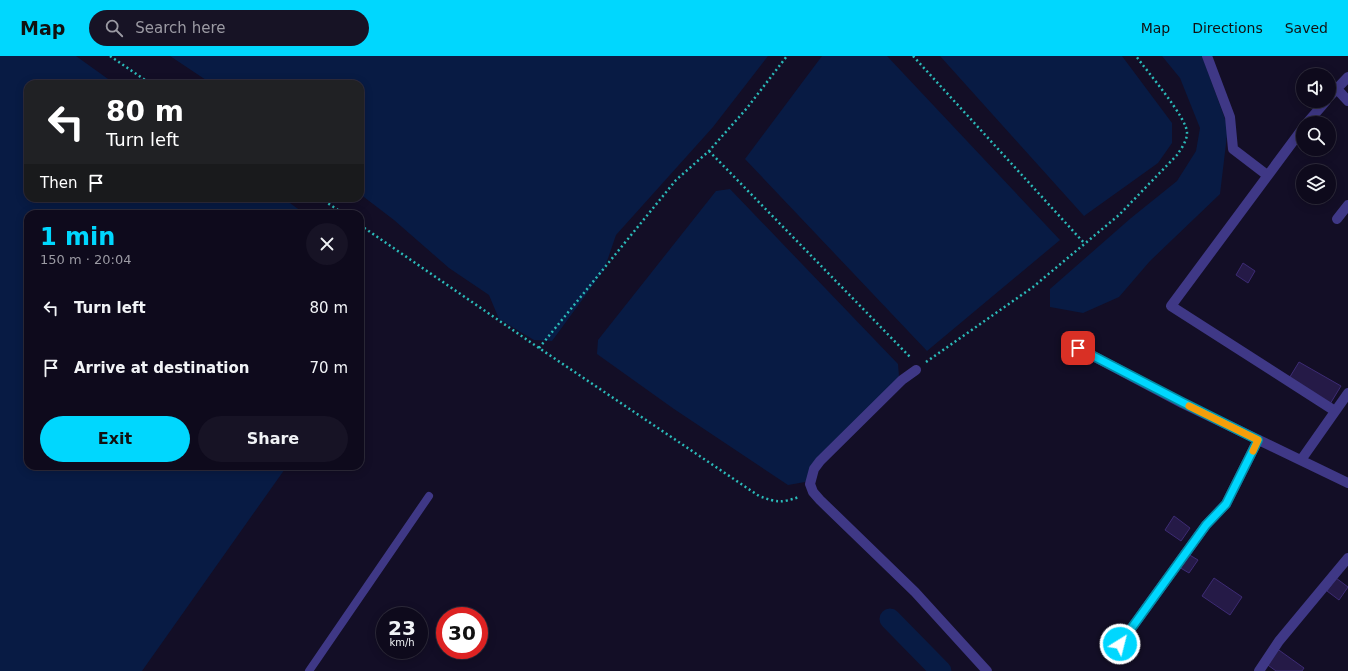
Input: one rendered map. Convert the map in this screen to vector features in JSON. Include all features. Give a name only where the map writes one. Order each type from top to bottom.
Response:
[{"type":"street","points":[[1207,56],[1230,117],[1233,150],[1267,175]]},
{"type":"street","points":[[1348,77],[1337,89],[1348,101]]},
{"type":"street","points":[[1313,116],[1320,108]]},
{"type":"street","points":[[1296,137],[1171,306],[1335,411]]},
{"type":"street","points":[[1337,219],[1348,204]]},
{"type":"street","points":[[1078,348],[1182,402],[1348,483]]},
{"type":"street","points":[[918,368],[902,380],[820,462],[814,469],[810,484],[813,492],[820,500],[915,592],[987,671]]},
{"type":"street","points":[[1301,460],[1348,393]]},
{"type":"street","points":[[1120,644],[1206,525],[1226,504],[1258,440]]},
{"type":"street","points":[[1259,671],[1279,641],[1348,558]]},
{"type":"lane","points":[[309,671],[429,496]]},
{"type":"path","points":[[110,56],[145,80]]},
{"type":"path","points":[[539,348],[625,245],[676,180],[709,151],[747,108],[787,56]]},
{"type":"path","points":[[913,56],[1085,244]]},
{"type":"path","points":[[709,151],[918,368],[948,345],[1033,287],[1085,244],[1119,215],[1177,155],[1184,145],[1187,133],[1183,119],[1136,56]]},
{"type":"path","points":[[326,202],[338,210]]},
{"type":"path","points":[[364,228],[539,348],[760,496],[772,501],[784,503],[813,492]]},
{"type":"water","points":[[0,56],[76,56],[109,80],[24,80],[24,202],[288,202],[300,210],[24,210],[24,470],[284,470],[142,671],[0,671]]},
{"type":"water","points":[[170,56],[768,56],[713,127],[616,235],[604,270],[552,341],[534,340],[499,319],[489,295],[449,268],[394,220],[364,197],[364,80],[206,80]]},
{"type":"water","points":[[822,56],[887,56],[1060,240],[927,351],[745,159]]},
{"type":"water","points":[[940,56],[1122,56],[1172,123],[1172,143],[1158,163],[1084,216]]},
{"type":"water","points":[[1162,56],[1202,56],[1228,127],[1220,194],[1150,261],[1119,297],[1083,313],[1050,307],[1050,289],[1131,218],[1177,181],[1196,151],[1200,128],[1180,78]]},
{"type":"water","points":[[730,189],[898,364],[899,376],[805,482],[788,485],[674,409],[597,354],[598,340],[716,191]]},
{"type":"building","points":[[1243,263],[1255,271],[1248,283],[1236,275]]},
{"type":"building","points":[[1299,362],[1341,386],[1330,404],[1288,380]]},
{"type":"building","points":[[1174,516],[1190,528],[1181,541],[1165,530]]},
{"type":"building","points":[[1188,554],[1198,560],[1189,573],[1179,567]]},
{"type":"building","points":[[1214,578],[1242,597],[1230,615],[1202,596]]},
{"type":"building","points":[[1336,578],[1348,587],[1339,600],[1327,591]]},
{"type":"building","points":[[1276,648],[1304,668],[1302,671],[1276,671],[1265,663]]},
{"type":"waterway","points":[[890,619],[941,671]]},
{"type":"slow traffic","points":[[1189,406],[1258,440],[1253,451]]},
{"type":"route","points":[[1078,348],[1258,440],[1226,504],[1206,525],[1120,644]]}]
